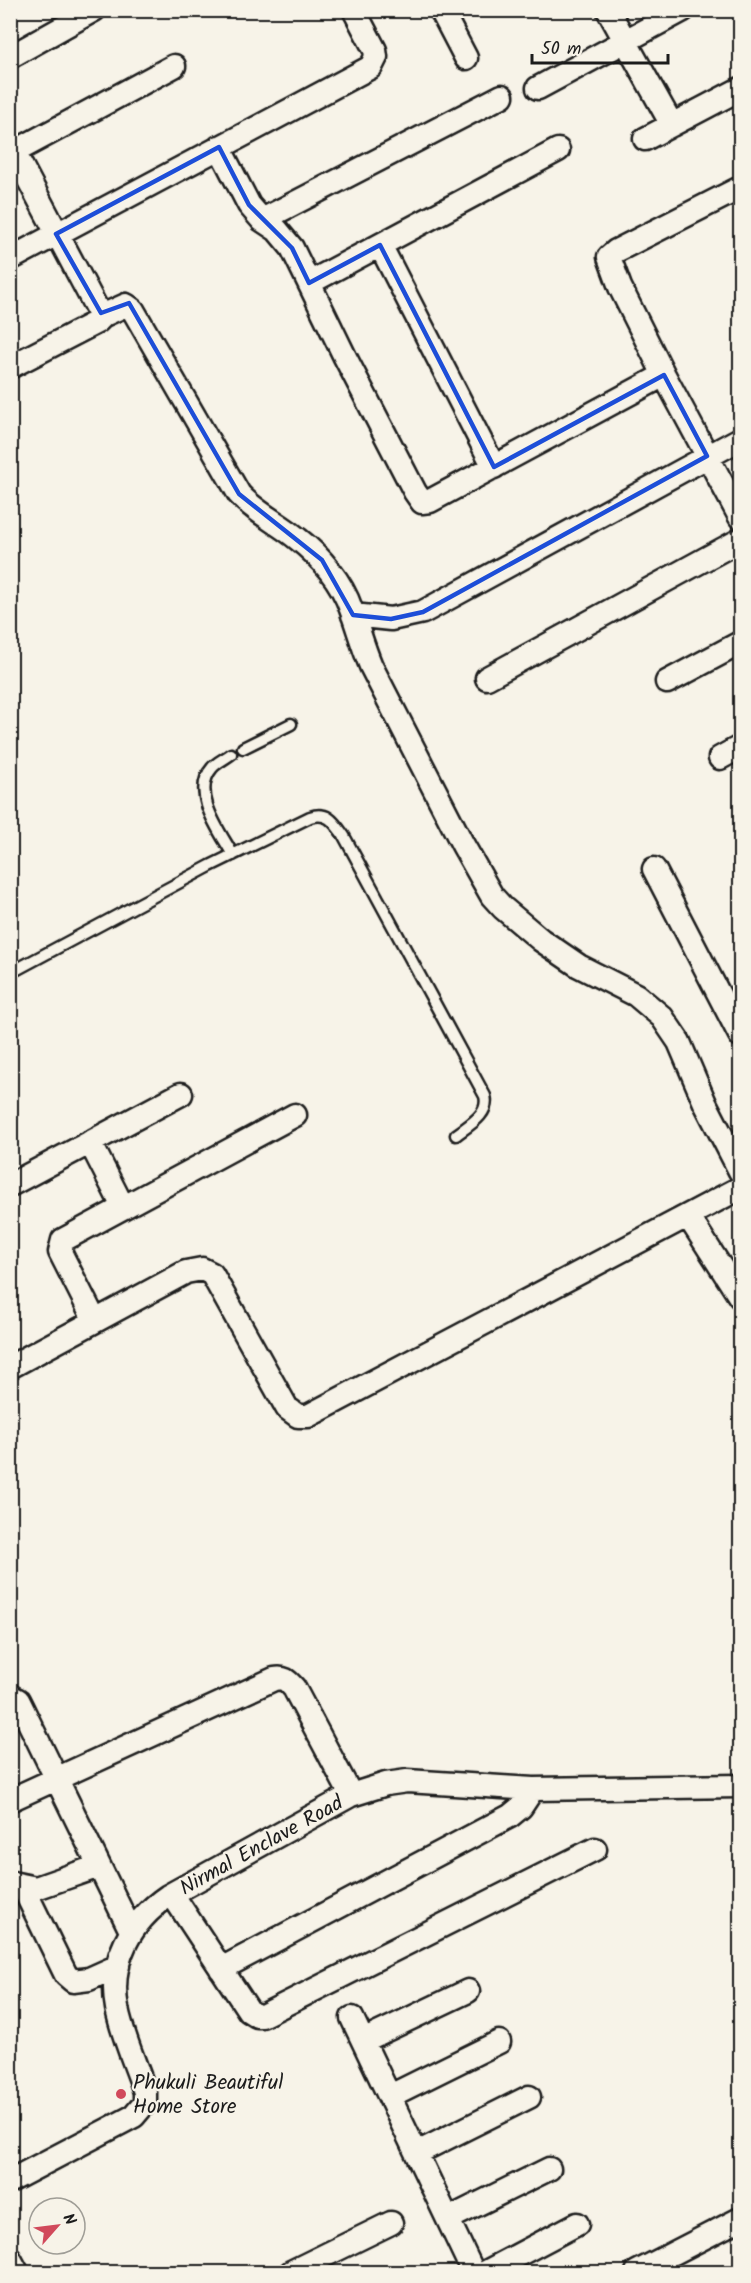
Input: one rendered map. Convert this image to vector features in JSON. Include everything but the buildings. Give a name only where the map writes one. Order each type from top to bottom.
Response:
[{"type":"street","points":[[10,57],[94,10]]},
{"type":"street","points":[[10,259],[371,67],[376,57],[375,50],[354,10]]},
{"type":"street","points":[[441,10],[466,58]]},
{"type":"street","points":[[608,10],[672,125]]},
{"type":"street","points":[[538,88],[683,10]]},
{"type":"street","points":[[104,315],[97,309],[12,150],[174,66]]},
{"type":"street","points":[[645,139],[741,89]]},
{"type":"street","points":[[262,220],[502,96]]},
{"type":"street","points":[[219,147],[249,205],[262,220],[277,230],[292,248],[345,357],[419,499],[424,502],[430,501],[664,375]]},
{"type":"street","points":[[309,283],[558,150]]},
{"type":"street","points":[[741,188],[616,251],[609,257],[620,287],[664,375],[741,517]]},
{"type":"street","points":[[380,245],[494,467]]},
{"type":"street","points":[[10,367],[97,322],[104,315],[126,306],[133,310],[239,494],[255,510],[298,538],[321,560],[347,600],[360,642],[371,666],[463,845],[492,896],[541,940],[579,966],[636,995],[662,1017],[679,1042],[705,1103],[741,1171]]},
{"type":"street","points":[[353,615],[391,619],[423,612],[741,439]]},
{"type":"street","points":[[487,678],[741,540]]},
{"type":"street","points":[[667,682],[741,643]]},
{"type":"street","points":[[720,758],[741,747]]},
{"type":"street","points":[[654,869],[741,1035]]},
{"type":"street","points":[[10,1185],[181,1094]]},
{"type":"street","points":[[95,1321],[60,1252],[63,1240],[295,1115]]},
{"type":"street","points":[[90,1142],[123,1207]]},
{"type":"street","points":[[10,1367],[195,1269],[212,1274],[287,1408],[298,1416],[308,1416],[741,1188]]},
{"type":"street","points":[[688,1216],[741,1297]]},
{"type":"street","points":[[10,1800],[274,1679],[281,1678],[287,1680],[294,1688],[351,1795]]},
{"type":"street","points":[[10,1696],[18,1700],[131,1931]]},
{"type":"street","name":"Nirmal Enclave Road","points":[[10,2181],[134,2116],[146,2103],[145,2092],[117,2007],[116,1979],[121,1953],[131,1931],[151,1907],[351,1795],[386,1784],[407,1781],[533,1789],[741,1786]]},
{"type":"street","points":[[221,1969],[510,1816],[521,1807],[533,1789]]},
{"type":"street","points":[[172,1894],[249,2011],[257,2016],[269,2015],[595,1849]]},
{"type":"street","points":[[17,1885],[36,1888],[99,1866]]},
{"type":"street","points":[[17,1885],[66,1975],[73,1981],[89,1979],[118,1966]]},
{"type":"street","points":[[363,2041],[468,1991]]},
{"type":"street","points":[[352,2018],[473,2272]]},
{"type":"street","points":[[390,2096],[499,2042]]},
{"type":"street","points":[[417,2153],[529,2097]]},
{"type":"street","points":[[448,2219],[549,2169]]},
{"type":"street","points":[[637,2272],[741,2219]]},
{"type":"street","points":[[291,2272],[391,2223]]},
{"type":"street","points":[[486,2272],[578,2224]]},
{"type":"street","points":[[10,2259],[17,2272]]},
{"type":"lane","points":[[243,748],[291,724]]},
{"type":"lane","points":[[231,754],[211,769],[207,775],[204,791],[207,806],[232,855]]},
{"type":"lane","points":[[10,973],[232,855],[310,817],[318,815],[331,818],[344,836],[485,1096],[485,1110],[456,1135]]},
{"type":"highlighted area","points":[[219,147],[249,205],[292,248],[309,283],[380,245],[494,467],[664,375],[707,456],[423,612],[391,619],[353,615],[322,560],[239,494],[129,303],[101,313],[56,234]]},
{"type":"place","name":"Phukuli Beautiful Home Store","points":[[121,2094]]}]
